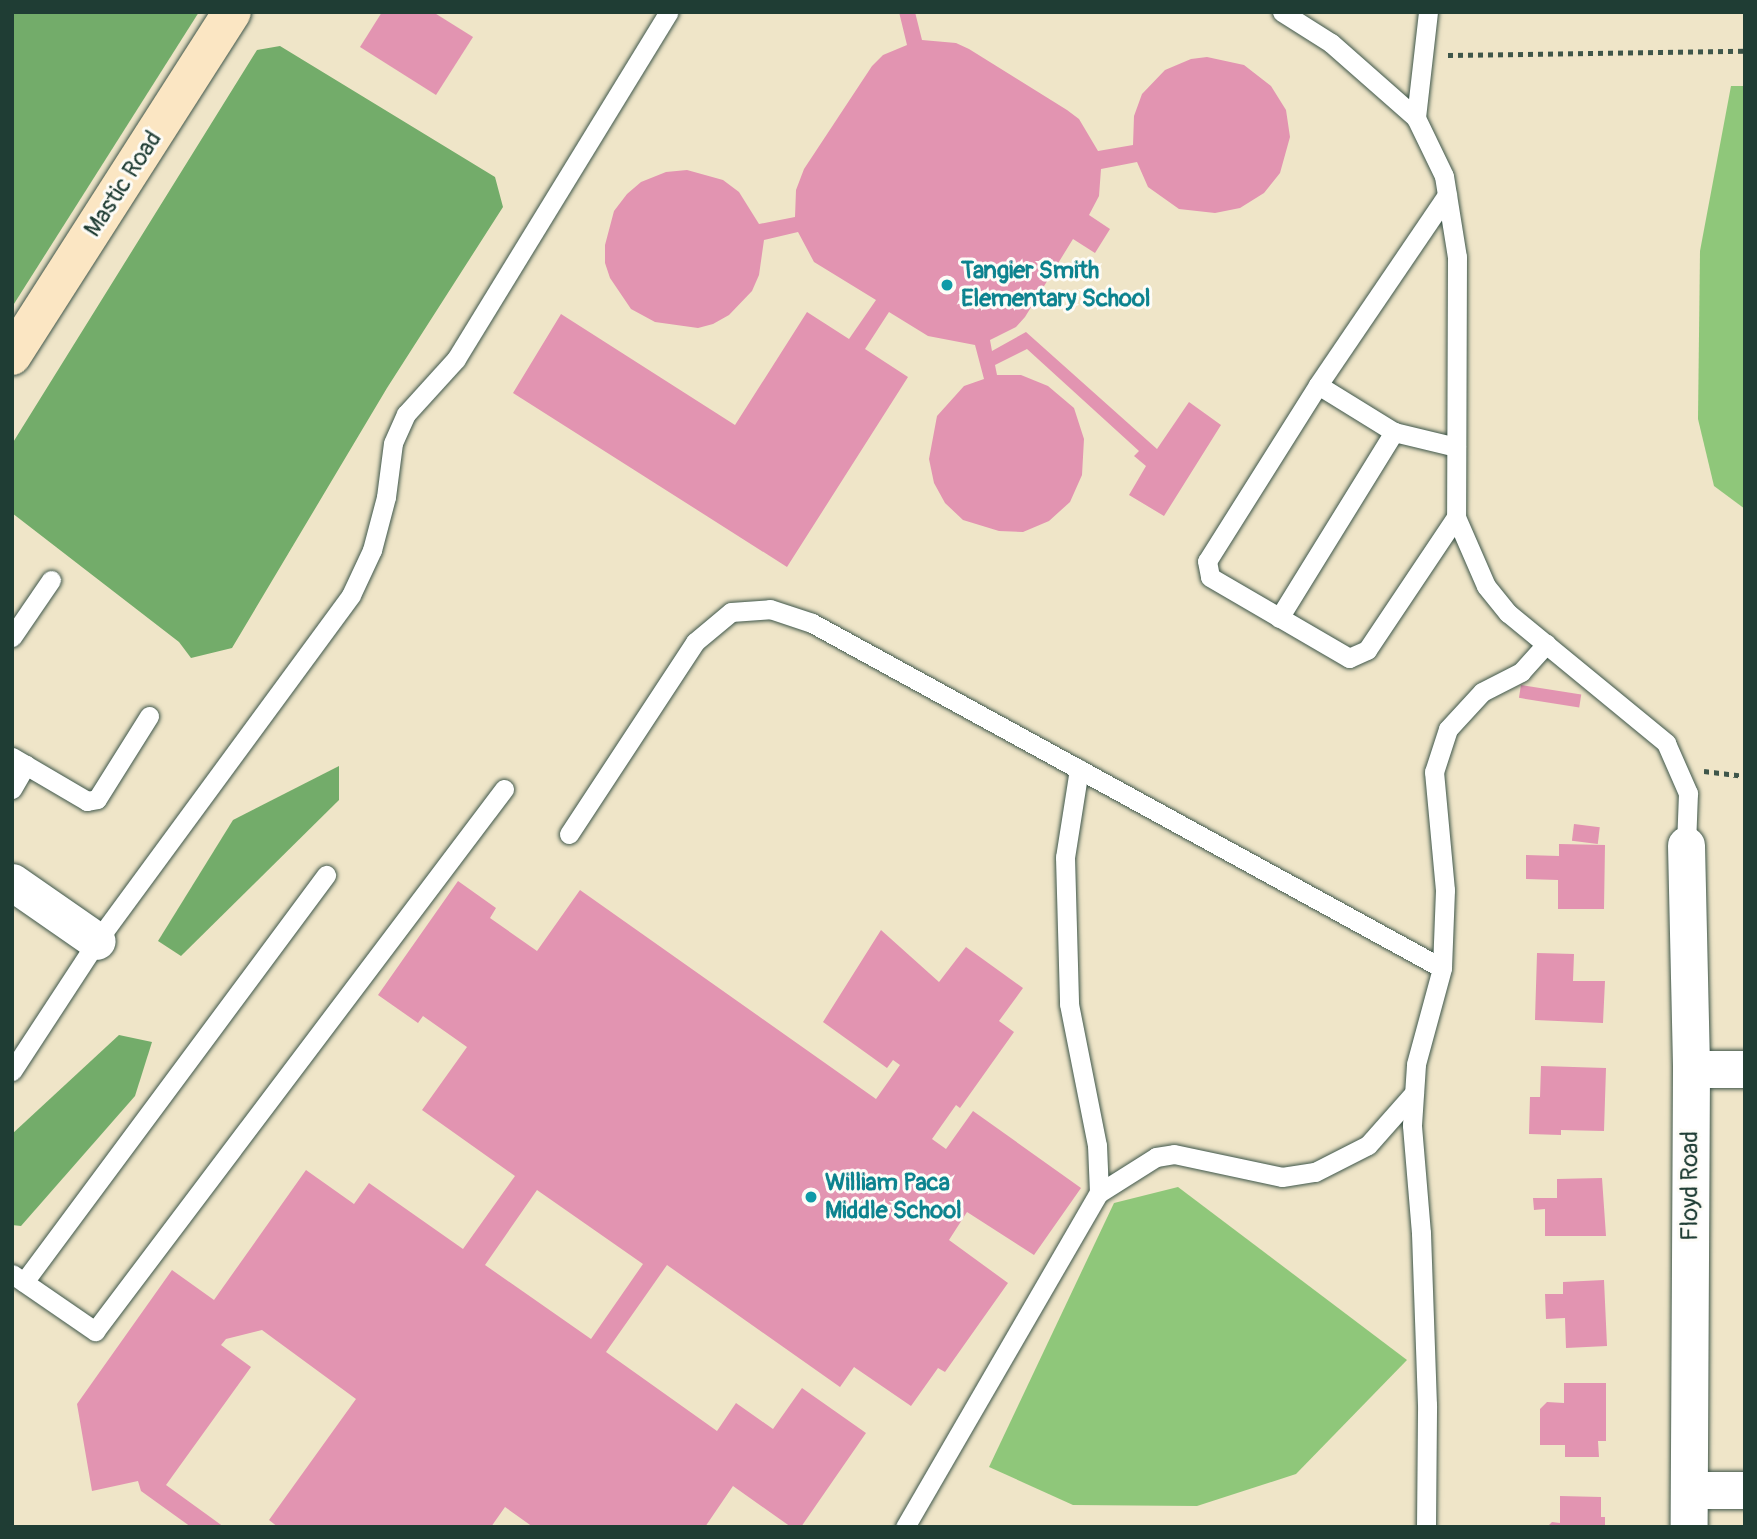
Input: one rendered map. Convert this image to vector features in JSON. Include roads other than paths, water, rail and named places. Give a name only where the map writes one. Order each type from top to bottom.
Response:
[{"type":"main road","name":"Mastic Road","points":[[12,356],[232,12]]},
{"type":"street","name":"Floyd Road","points":[[1686,845],[1691,1069],[1689,1527]]},
{"type":"street","points":[[12,882],[97,941]]},
{"type":"street","points":[[1691,1069],[1745,1069]]},
{"type":"street","points":[[1689,1490],[1745,1490]]},
{"type":"lane","points":[[12,1072],[97,941],[351,595],[372,550],[386,497],[393,443],[406,414],[456,359],[669,12]]},
{"type":"lane","points":[[1416,118],[1428,12]]},
{"type":"lane","points":[[1290,15],[1331,43],[1416,118],[1444,176],[1457,257],[1456,517],[1486,586],[1508,613],[1667,743],[1688,793],[1686,845]]},
{"type":"lane","points":[[1447,195],[1318,385],[1207,561],[1210,578],[1349,658],[1367,650],[1456,517]]},
{"type":"lane","points":[[1318,385],[1394,432],[1456,447]]},
{"type":"lane","points":[[1279,618],[1394,432]]},
{"type":"lane","points":[[12,637],[51,580]]},
{"type":"lane","points":[[569,834],[695,642],[731,612],[770,610],[812,623],[1442,968]]},
{"type":"lane","points":[[1426,1527],[1427,1405],[1422,1233],[1412,1125],[1416,1064],[1442,968],[1445,890],[1434,772],[1448,729],[1482,692],[1521,672],[1546,644]]},
{"type":"lane","points":[[12,789],[19,761],[87,802],[97,799],[149,716]]},
{"type":"lane","points":[[1079,769],[1065,857],[1069,1004],[1097,1145],[1099,1193]]},
{"type":"lane","points":[[326,875],[18,1278],[95,1331],[504,789]]},
{"type":"lane","points":[[905,1527],[1099,1193],[1156,1157],[1174,1154],[1282,1177],[1315,1172],[1368,1144],[1414,1093]]},
{"type":"place","name":"Tangier Smith Elementary School","points":[[947,285]]},
{"type":"place","name":"William Paca Middle School","points":[[811,1197]]}]
